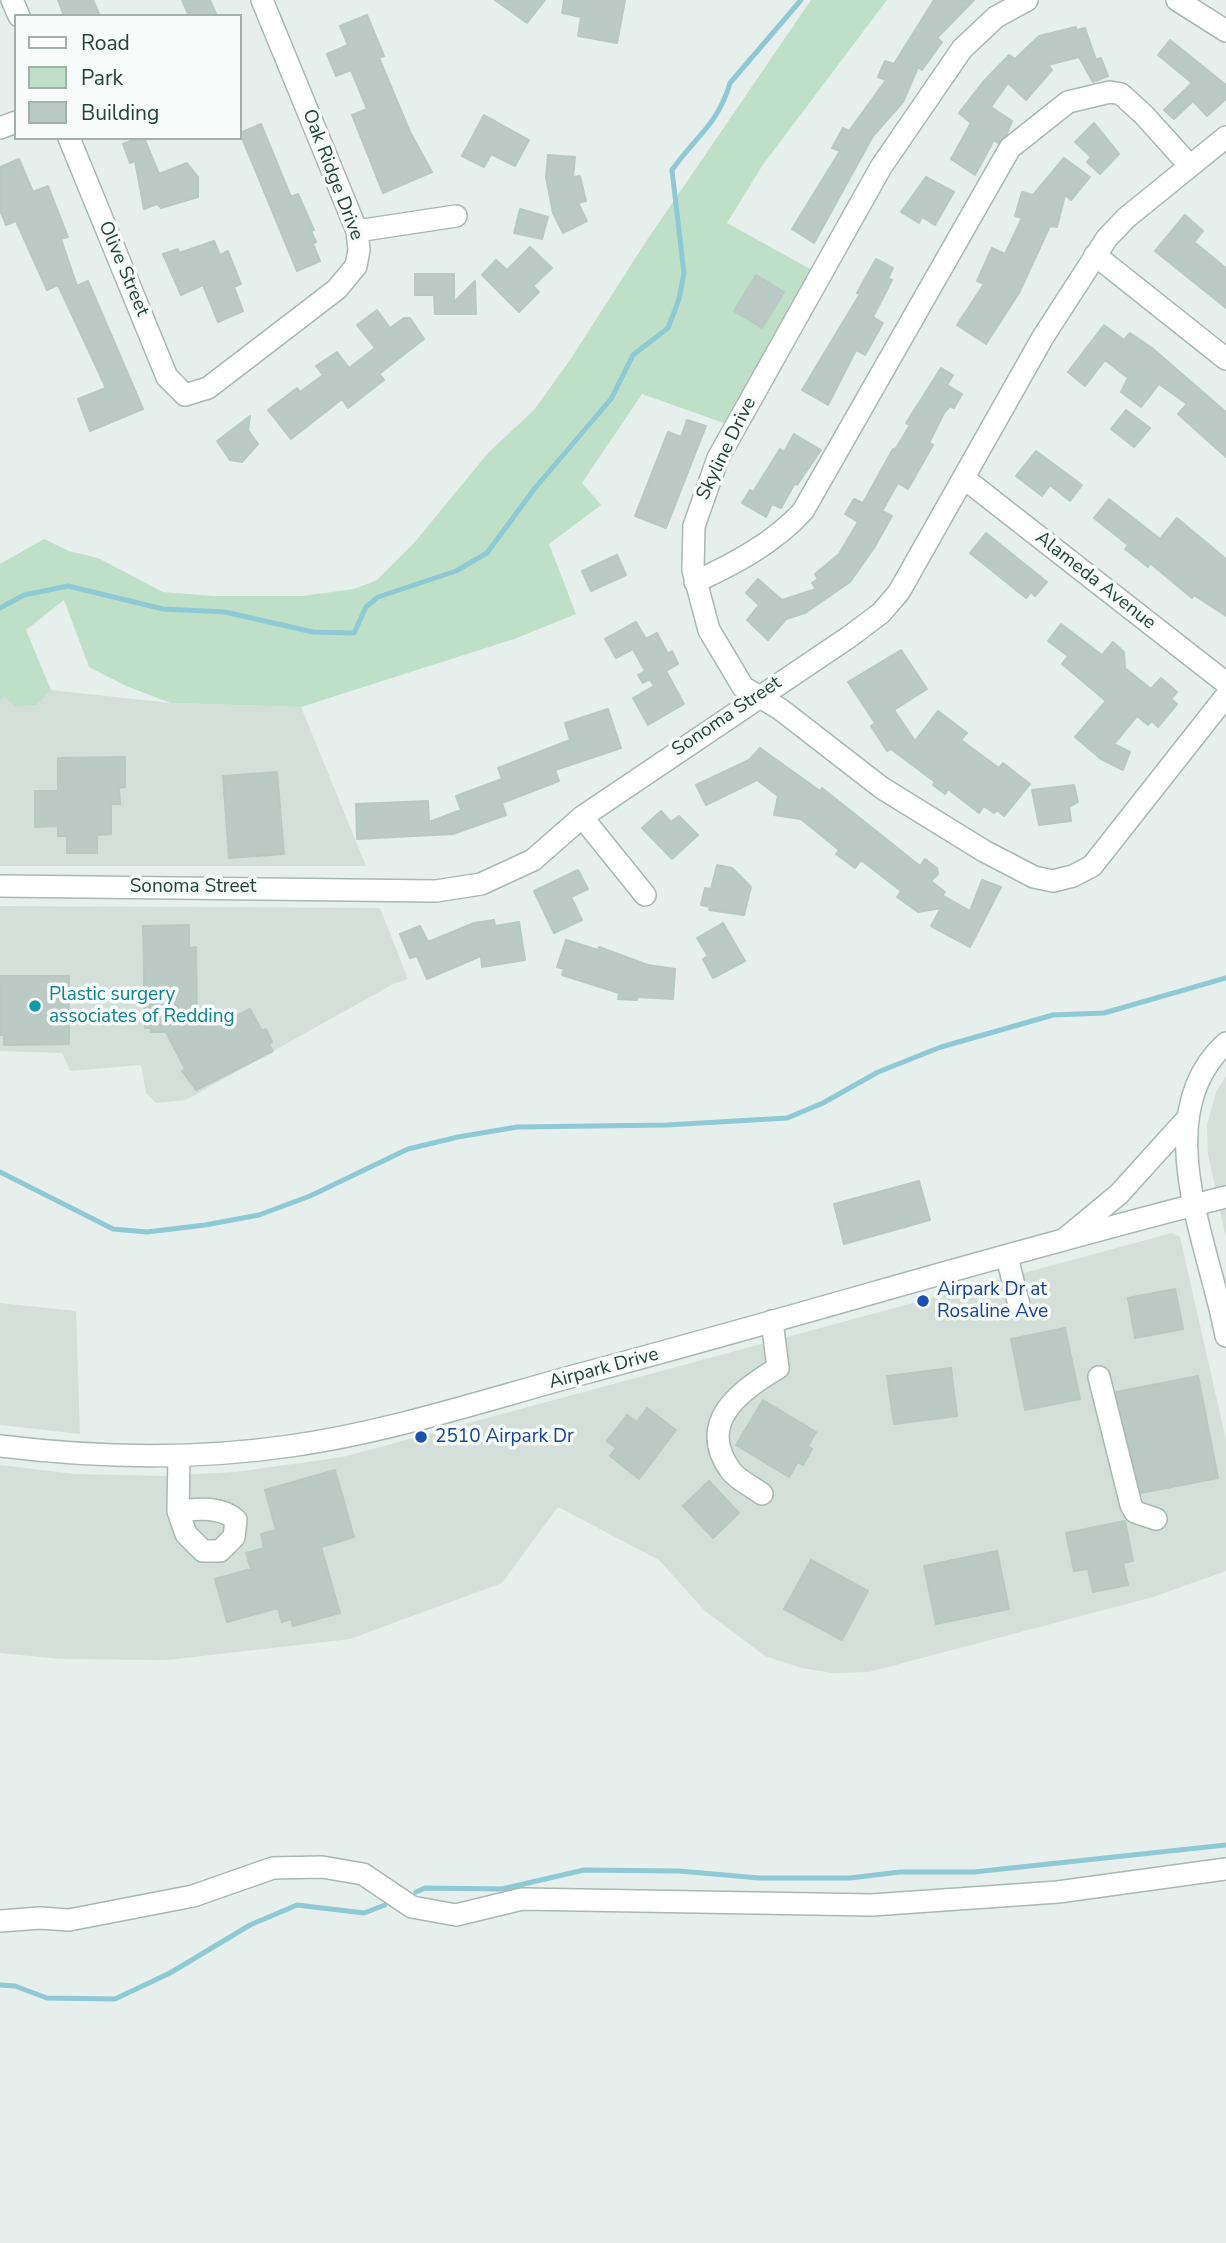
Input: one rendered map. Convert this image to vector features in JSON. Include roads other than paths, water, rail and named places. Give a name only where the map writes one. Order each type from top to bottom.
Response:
[{"type":"street","name":"Oak Ridge Drive","points":[[185,395],[208,388],[337,289],[356,266],[359,250],[357,231],[262,0]]},
{"type":"street","name":"Skyline Drive","points":[[1027,0],[996,17],[962,49],[868,191],[718,458],[694,526],[692,548],[695,582],[701,607],[715,640],[743,687],[882,788],[953,835],[1034,877],[1052,881],[1073,876],[1091,866],[1226,696]]},
{"type":"street","points":[[1177,0],[1226,31]]},
{"type":"street","points":[[695,582],[738,562],[790,526],[803,511],[1010,148],[1068,102],[1110,92],[1121,94],[1167,137],[1189,166]]},
{"type":"street","name":"Sonoma Street","points":[[0,886],[436,891],[481,884],[533,860],[582,817],[757,696],[849,637],[891,604],[965,479],[1043,337],[1095,255],[1121,223],[1226,137]]},
{"type":"street","name":"Olive Street","points":[[70,140],[167,377],[185,395]]},
{"type":"street","points":[[357,231],[456,216]]},
{"type":"street","points":[[1095,255],[1226,359]]},
{"type":"street","name":"Alameda Avenue","points":[[965,479],[1226,683]]},
{"type":"street","points":[[582,817],[645,895]]},
{"type":"street","points":[[1226,1044],[1208,1063],[1195,1085],[1185,1121],[1184,1142],[1195,1205],[1226,1336]]},
{"type":"street","points":[[1062,1242],[1119,1194],[1185,1121]]},
{"type":"street","name":"Airpark Drive","points":[[0,1446],[107,1457],[179,1456],[291,1446],[352,1435],[650,1357],[1226,1197]]},
{"type":"street","points":[[1007,1257],[1019,1305]]},
{"type":"street","points":[[762,1494],[732,1473],[721,1453],[719,1422],[727,1406],[752,1383],[778,1368],[772,1321]]},
{"type":"street","points":[[1099,1377],[1131,1505],[1135,1512],[1156,1519]]},
{"type":"street","points":[[178,1511],[179,1456]]},
{"type":"street","points":[[0,1922],[40,1918],[69,1920],[193,1896],[273,1868],[322,1867],[363,1874],[412,1907],[456,1915],[522,1899],[872,1905],[1058,1892],[1226,1869]]},
{"type":"waterway","points":[[0,608],[24,595],[68,586],[163,609],[225,612],[313,632],[354,633],[366,607],[378,597],[456,571],[487,553],[535,488],[611,399],[633,355],[668,328],[679,299],[684,273],[672,170],[712,121],[730,83],[801,0]]},
{"type":"waterway","points":[[0,1172],[113,1229],[147,1232],[205,1225],[259,1215],[310,1196],[408,1149],[458,1137],[517,1127],[667,1125],[787,1118],[823,1103],[878,1072],[941,1047],[1053,1015],[1104,1013],[1226,978]]},
{"type":"waterway","points":[[416,1892],[425,1888],[502,1889],[584,1870],[679,1871],[759,1878],[850,1878],[900,1872],[974,1872],[1226,1845]]},
{"type":"waterway","points":[[0,1985],[15,1986],[47,1998],[115,1999],[170,1973],[250,1925],[297,1905],[364,1913],[385,1905]]},
{"type":"place","name":"Plastic surgery associates of Redding","points":[[35,1006]]},
{"type":"place","name":"Airpark Dr at Rosaline Ave","points":[[923,1301]]},
{"type":"place","name":"2510 Airpark Dr","points":[[421,1437]]}]
